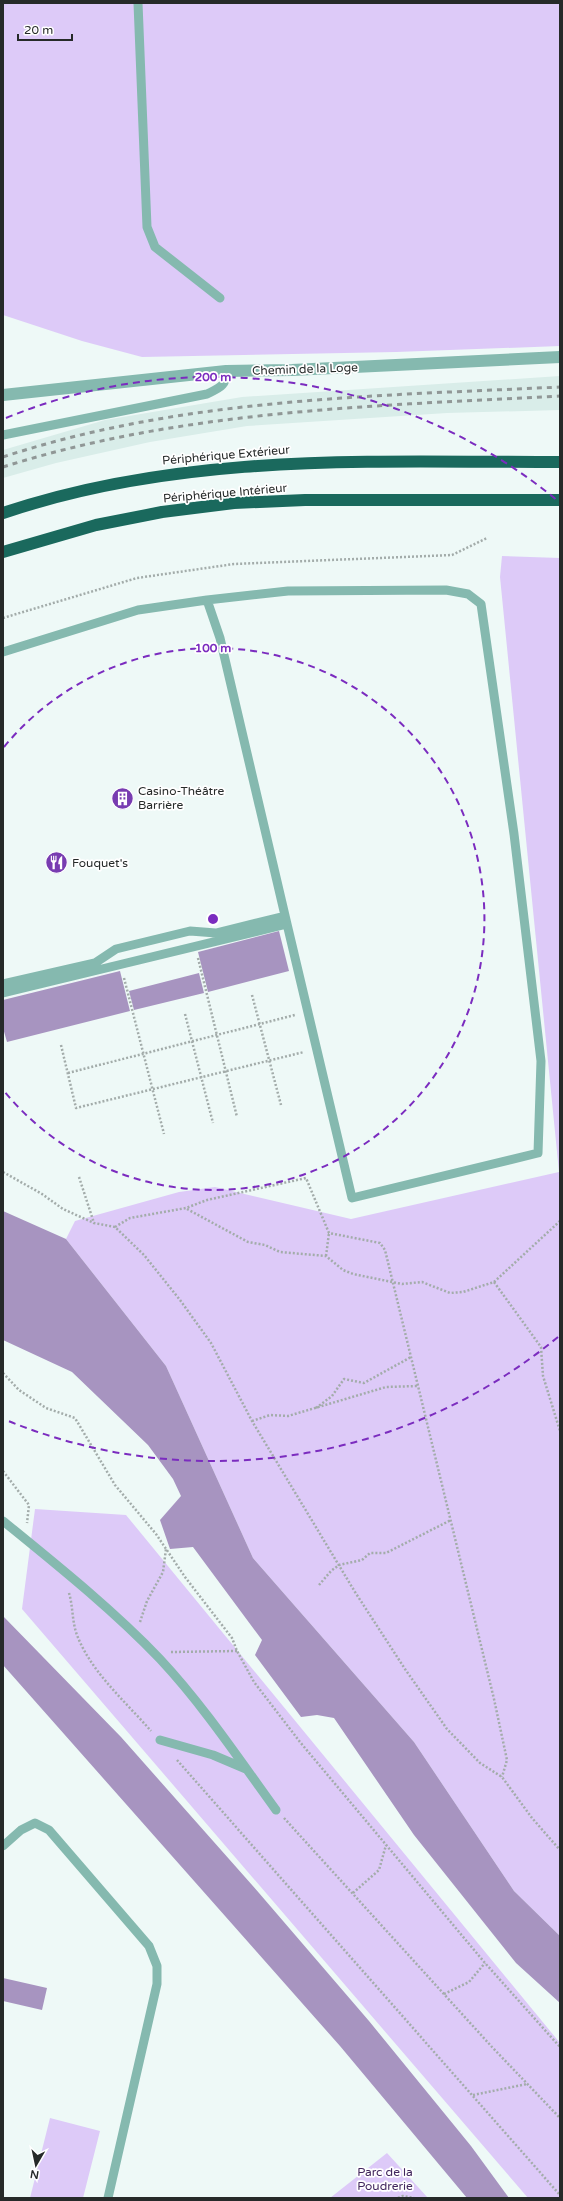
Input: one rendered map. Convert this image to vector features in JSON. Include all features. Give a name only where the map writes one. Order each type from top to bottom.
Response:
[{"type":"highway","name":"Périphérique Extérieur","points":[[3,513],[87,489],[159,475],[231,467],[301,463],[560,462]]},
{"type":"highway","name":"Périphérique Intérieur","points":[[3,552],[96,525],[162,512],[234,503],[305,500],[560,500]]},
{"type":"street","name":"Chemin de la Loge","points":[[3,395],[226,371],[292,370],[560,356]]},
{"type":"lane","points":[[138,3],[147,227],[155,247],[220,298]]},
{"type":"lane","points":[[3,435],[207,394],[222,387],[226,380],[226,371]]},
{"type":"lane","points":[[3,652],[138,610],[206,600],[288,591],[446,590],[468,594],[481,604],[514,834],[541,1061],[538,1153],[352,1198],[223,652],[206,600]]},
{"type":"lane","points":[[3,993],[195,946],[286,920]]},
{"type":"lane","points":[[3,984],[95,963],[116,949],[190,931],[216,932],[286,920]]},
{"type":"lane","points":[[3,1522],[65,1571],[159,1659],[204,1712],[276,1810]]},
{"type":"lane","points":[[160,1740],[213,1755],[247,1770]]},
{"type":"lane","points":[[3,1846],[21,1830],[34,1823],[49,1830],[149,1946],[157,1966],[157,1984],[108,2198]]},
{"type":"path","points":[[3,618],[137,578],[234,564],[452,555],[487,538]]},
{"type":"path","points":[[195,946],[237,1117]]},
{"type":"path","points":[[120,964],[164,1134]]},
{"type":"path","points":[[252,995],[282,1105]]},
{"type":"path","points":[[185,1014],[213,1123]]},
{"type":"path","points":[[68,1073],[298,1015],[309,1017]]},
{"type":"path","points":[[61,1045],[76,1108],[316,1049]]},
{"type":"path","points":[[3,1172],[42,1194],[63,1209],[94,1224],[115,1227],[144,1255],[180,1300],[211,1343],[252,1421],[339,1566],[405,1669],[447,1729],[480,1763],[502,1777],[532,1818],[560,1850]]},
{"type":"path","points":[[79,1177],[94,1224]]},
{"type":"path","points":[[115,1227],[130,1218],[186,1208],[207,1200],[306,1178],[329,1233],[326,1256]]},
{"type":"path","points":[[186,1208],[248,1242],[265,1245],[280,1252],[326,1256],[343,1270],[353,1274],[392,1283],[422,1282],[450,1293],[463,1292],[494,1282],[560,1221]]},
{"type":"path","points":[[329,1233],[380,1243],[385,1250],[496,1706],[507,1760],[502,1777]]},
{"type":"path","points":[[494,1282],[540,1347],[543,1376],[560,1431]]},
{"type":"path","points":[[314,1409],[332,1396],[344,1378],[349,1378],[364,1383],[411,1357]]},
{"type":"path","points":[[3,1374],[19,1390],[46,1408],[74,1418],[115,1486],[156,1534],[232,1638],[237,1651],[254,1682],[300,1742],[485,1963],[560,2047]]},
{"type":"path","points":[[252,1421],[270,1415],[288,1416],[386,1387],[418,1386]]},
{"type":"path","points":[[3,1471],[29,1505],[25,1539]]},
{"type":"path","points":[[319,1585],[331,1571],[339,1566],[362,1560],[370,1553],[386,1552],[451,1520]]},
{"type":"path","points":[[135,1636],[147,1601],[163,1572],[166,1549]]},
{"type":"path","points":[[65,1571],[76,1634],[89,1661],[560,2195]]},
{"type":"path","points":[[159,1659],[171,1652],[237,1651]]},
{"type":"path","points":[[276,1810],[444,1994],[560,2118]]},
{"type":"path","points":[[353,1893],[379,1870],[386,1845]]},
{"type":"path","points":[[444,1994],[469,1982],[485,1963]]},
{"type":"path","points":[[473,2095],[528,2084]]},
{"type":"path","points":[[398,2198],[403,2196],[414,2198]]},
{"type":"shaded area","points":[[560,376],[560,410],[447,413],[247,426],[150,442],[56,463],[3,478],[3,450],[105,420],[242,397]]},
{"type":"shaded area","points":[[279,931],[289,971],[208,992],[198,952]]},
{"type":"shaded area","points":[[120,971],[130,1011],[7,1042],[3,1028],[3,1000]]},
{"type":"shaded area","points":[[199,973],[204,993],[134,1010],[129,991]]},
{"type":"shaded area","points":[[3,1211],[66,1239],[166,1366],[253,1558],[414,1742],[514,1891],[560,1936],[560,2003],[516,1963],[414,1835],[334,1718],[317,1715],[301,1717],[255,1655],[262,1640],[193,1547],[170,1549],[160,1520],[181,1496],[173,1479],[148,1445],[72,1372],[3,1340]]},
{"type":"shaded area","points":[[3,1616],[121,1737],[259,1893],[369,2021],[471,2146],[509,2198],[467,2198],[340,2046],[3,1665]]},
{"type":"shaded area","points":[[3,1978],[47,1988],[42,2010],[3,2001]]},
{"type":"green space","points":[[3,3],[560,3],[560,346],[396,352],[142,357],[82,341],[3,315]]},
{"type":"green space","points":[[502,556],[560,558],[560,1936],[514,1891],[414,1742],[253,1558],[166,1366],[66,1239],[75,1221],[179,1192],[215,1187],[351,1219],[559,1172],[500,577]]},
{"type":"green space","points":[[35,1509],[126,1515],[560,2043],[560,2198],[528,2198],[22,1609]]},
{"type":"green space","points":[[50,2118],[100,2131],[83,2198],[30,2198]]},
{"type":"green space","name":"Parc de la Poudrerie","points":[[387,2153],[428,2198],[330,2198]]},
{"type":"railway","points":[[3,457],[71,437],[139,422],[209,411],[279,403],[420,393],[560,387]]},
{"type":"railway","points":[[3,467],[71,448],[140,433],[209,422],[349,408],[560,396]]},
{"type":"place","name":"Casino-Théâtre Barrière","points":[[122,798]]},
{"type":"place","name":"Fouquet's","points":[[56,863]]}]
